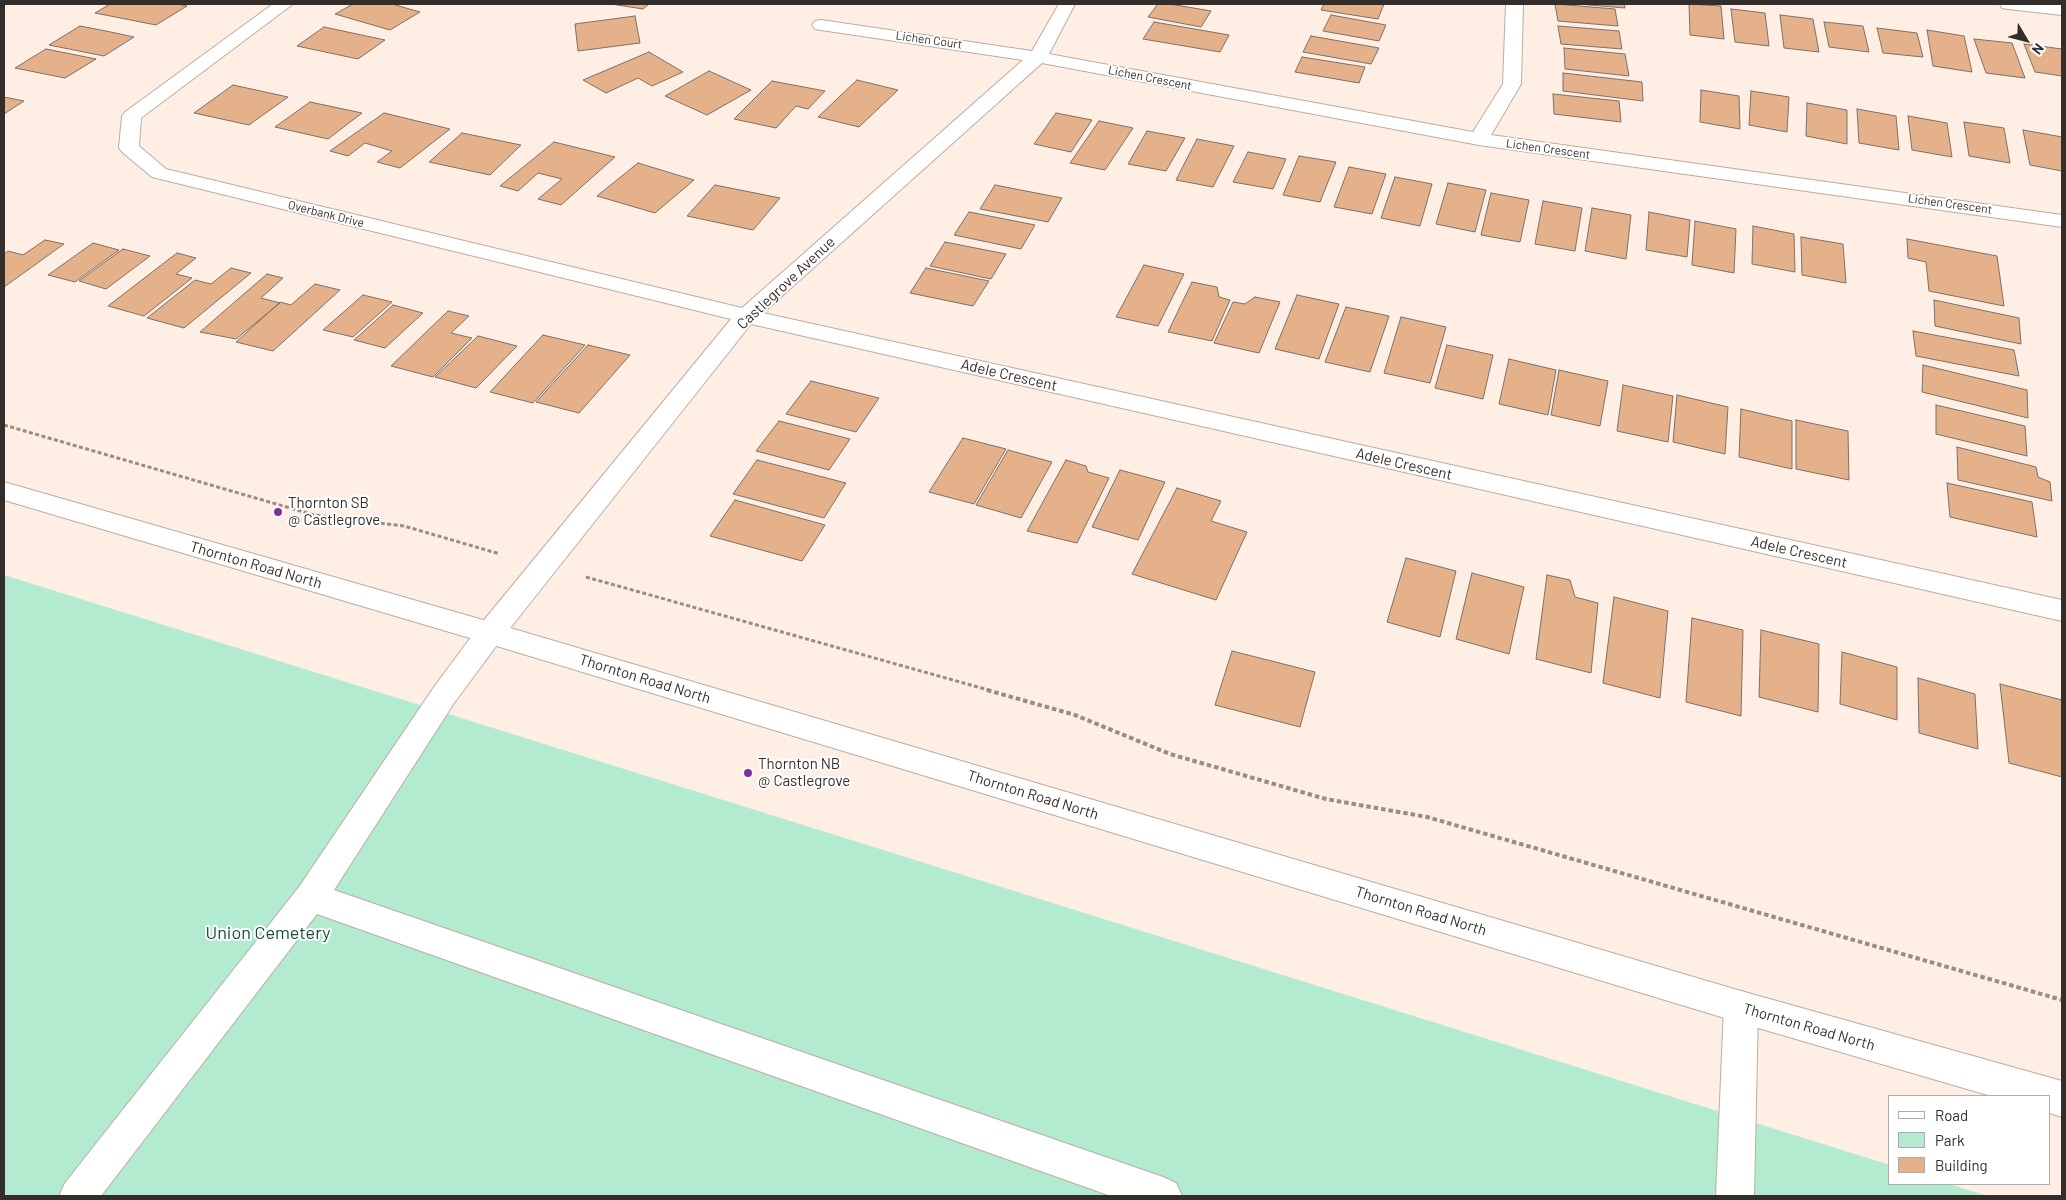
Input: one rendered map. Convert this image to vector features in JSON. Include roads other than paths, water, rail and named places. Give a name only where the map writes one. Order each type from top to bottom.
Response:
[{"type":"street","name":"Overbank Drive","points":[[284,4],[132,116],[129,148],[159,174],[746,316]]},
{"type":"street","name":"Castlegrove Avenue","points":[[78,1196],[311,897],[444,695],[490,633],[746,316],[1038,57],[1067,4]]},
{"type":"street","points":[[1479,139],[1512,84],[1515,4]]},
{"type":"street","points":[[2008,4],[2062,10]]},
{"type":"street","name":"Lichen Court","points":[[821,25],[1038,57]]},
{"type":"street","name":"Lichen Crescent","points":[[1038,57],[1479,139],[2062,221]]},
{"type":"street","name":"Adele Crescent","points":[[746,316],[2062,611]]},
{"type":"street","name":"Thornton Road North","points":[[4,491],[490,633],[1740,1007],[2045,1095]]},
{"type":"street","points":[[311,897],[1163,1196]]},
{"type":"street","points":[[1735,1196],[1740,1007]]},
{"type":"place","name":"Thornton SB @ Castlegrove","points":[[278,512]]},
{"type":"place","name":"Thornton NB @ Castlegrove","points":[[748,773]]},
{"type":"park label","name":"Union Cemetery","points":[[268,933]]}]
